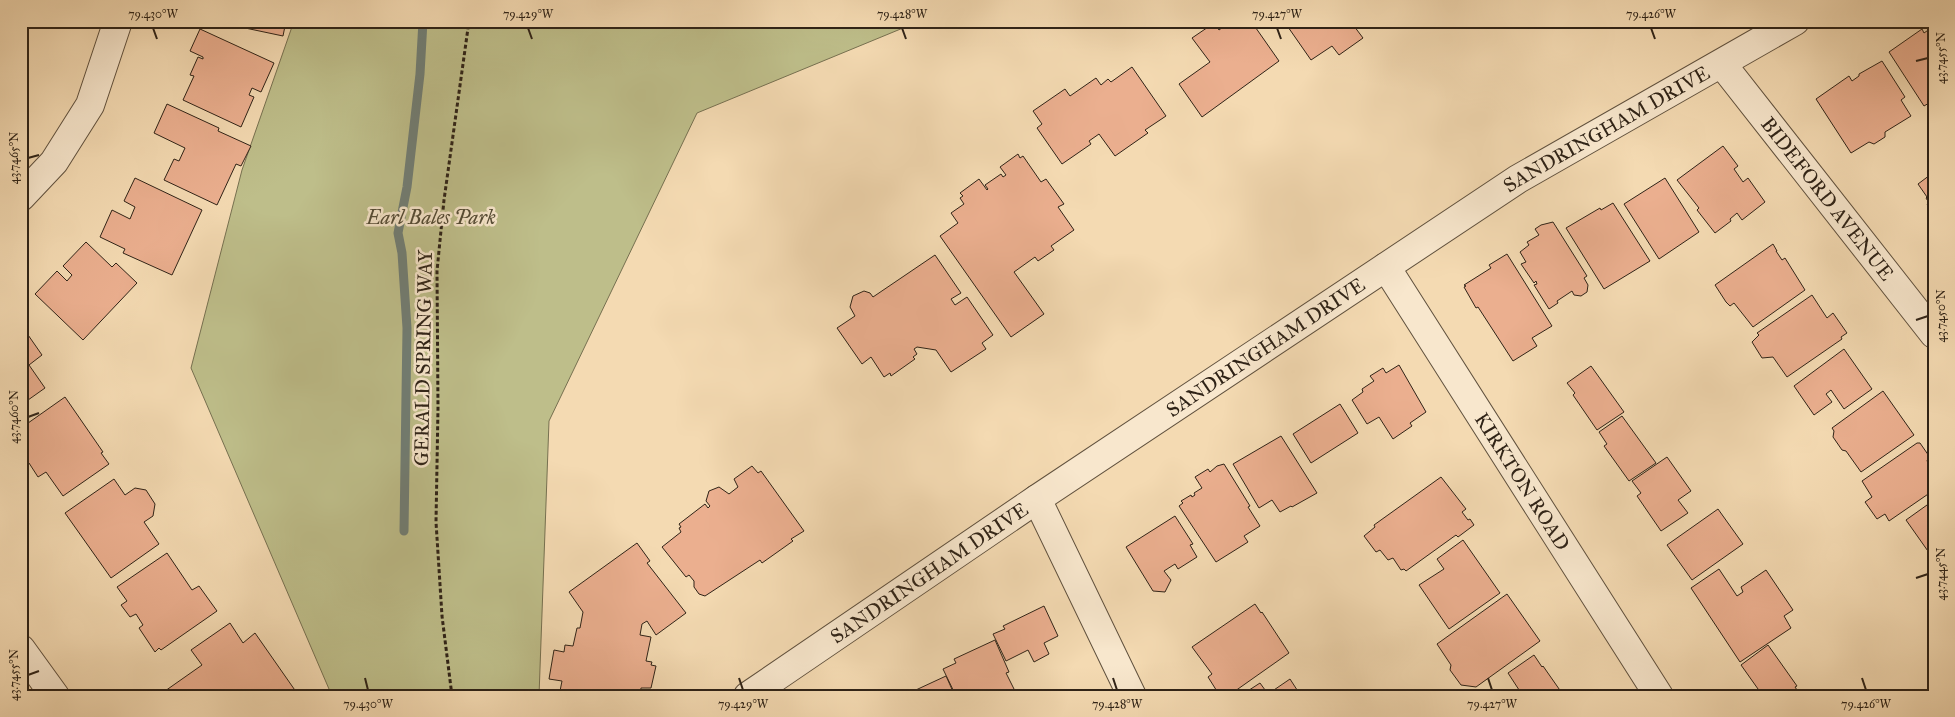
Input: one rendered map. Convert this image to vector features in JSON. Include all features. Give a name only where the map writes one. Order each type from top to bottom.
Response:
[{"type":"street","points":[[21,197],[54,162],[90,105],[118,21]]},
{"type":"street","name":"SANDRINGHAM DRIVE","points":[[748,696],[1037,499],[1518,179],[1795,21]]},
{"type":"street","name":"BIDEFORD AVENUE","points":[[1722,64],[1934,334]]},
{"type":"street","name":"KIRKTON ROAD","points":[[1386,266],[1659,696]]},
{"type":"street","points":[[1037,499],[1132,696]]},
{"type":"street","points":[[21,649],[30,678],[55,696]]},
{"type":"path","name":"GERALD SPRING WAY","points":[[452,696],[442,616],[436,522],[438,408],[437,271],[444,200],[469,21]]},
{"type":"green space","name":"Earl Bales Park","points":[[294,21],[920,21],[697,113],[549,421],[539,696],[332,696],[191,368],[242,170]]},
{"type":"building","points":[[212,21],[286,21],[283,36]]},
{"type":"building","points":[[1231,21],[1251,21],[1279,61],[1202,117],[1179,84],[1210,62],[1192,38],[1214,23],[1219,30]]},
{"type":"building","points":[[1297,21],[1361,21],[1354,26],[1363,38],[1339,55],[1332,46],[1311,60],[1288,27]]},
{"type":"building","points":[[1934,26],[1934,100],[1924,106],[1889,52],[1922,29],[1924,33]]},
{"type":"building","points":[[200,29],[274,63],[261,92],[252,88],[249,95],[254,97],[241,127],[183,100],[194,76],[190,75],[198,57],[203,59],[203,57],[190,51]]},
{"type":"building","points":[[1882,61],[1905,97],[1901,100],[1911,116],[1885,132],[1885,137],[1874,144],[1869,142],[1851,153],[1816,99],[1849,76],[1852,81],[1859,74]]},
{"type":"building","points":[[1132,67],[1166,116],[1145,130],[1148,133],[1115,156],[1099,134],[1089,141],[1091,144],[1062,164],[1037,128],[1042,124],[1033,111],[1065,89],[1070,96],[1096,78],[1101,85],[1108,79],[1111,82]]},
{"type":"building","points":[[167,104],[219,128],[218,131],[251,146],[241,166],[236,164],[217,205],[164,180],[174,159],[179,161],[185,148],[154,133]]},
{"type":"building","points":[[1723,146],[1738,166],[1734,169],[1743,182],[1748,178],[1765,202],[1742,220],[1737,213],[1730,219],[1731,221],[1715,233],[1697,210],[1699,208],[1677,180]]},
{"type":"building","points":[[1018,154],[1020,158],[1023,156],[1041,182],[1046,179],[1064,204],[1058,207],[1074,230],[1051,246],[1054,250],[1038,261],[1035,257],[1014,272],[1044,314],[1011,337],[940,236],[958,223],[951,213],[964,204],[960,198],[963,196],[960,193],[979,179],[987,190],[985,185],[1001,174],[1003,177],[1006,175],[1000,167]]},
{"type":"building","points":[[1934,172],[1934,214],[1927,204],[1929,203],[1927,197],[1918,184]]},
{"type":"building","points":[[135,178],[202,210],[172,275],[123,253],[125,249],[100,237],[112,210],[130,219],[135,207],[124,201]]},
{"type":"building","points":[[1665,178],[1699,232],[1659,259],[1624,204]]},
{"type":"building","points":[[1613,203],[1650,261],[1604,289],[1566,228],[1600,208],[1601,210]]},
{"type":"building","points":[[1553,222],[1587,276],[1584,278],[1588,285],[1587,292],[1581,296],[1574,295],[1572,291],[1549,309],[1534,285],[1537,284],[1536,281],[1534,283],[1521,264],[1526,262],[1520,252],[1529,245],[1527,242],[1539,235],[1535,229],[1541,225]]},
{"type":"building","points":[[86,242],[112,267],[116,263],[137,283],[83,340],[35,294],[57,271],[67,281],[72,275],[63,266]]},
{"type":"building","points":[[1773,244],[1782,260],[1785,258],[1805,290],[1753,327],[1734,303],[1730,306],[1726,302],[1715,285]]},
{"type":"building","points":[[1507,254],[1552,326],[1532,338],[1537,346],[1513,361],[1478,307],[1476,308],[1464,287],[1466,286],[1464,285],[1491,268],[1489,265]]},
{"type":"building","points":[[935,255],[961,293],[951,299],[955,305],[967,297],[993,335],[982,343],[986,349],[951,372],[936,350],[917,347],[914,349],[917,354],[913,357],[915,359],[891,376],[890,373],[884,377],[871,357],[862,364],[837,328],[855,316],[850,307],[853,296],[864,291],[870,293],[873,297]]},
{"type":"building","points":[[1812,295],[1827,318],[1833,313],[1847,333],[1841,337],[1842,339],[1787,377],[1773,357],[1762,358],[1752,342],[1759,335],[1757,333]]},
{"type":"building","points":[[21,330],[23,333],[26,332],[42,355],[29,365],[45,388],[21,405]]},
{"type":"building","points":[[1844,349],[1872,389],[1844,409],[1831,390],[1826,394],[1832,402],[1814,415],[1794,386]]},
{"type":"building","points":[[1399,365],[1426,412],[1410,423],[1412,426],[1393,439],[1379,417],[1367,424],[1352,400],[1363,392],[1362,389],[1374,381],[1370,376],[1383,368],[1386,373]]},
{"type":"building","points":[[1591,366],[1624,412],[1597,430],[1567,383]]},
{"type":"building","points":[[1883,391],[1914,435],[1861,472],[1833,437],[1834,431],[1832,428]]},
{"type":"building","points":[[65,397],[103,452],[101,453],[109,464],[63,496],[46,472],[38,477],[29,463],[26,465],[21,458],[21,428]]},
{"type":"building","points":[[1340,404],[1358,433],[1311,463],[1293,434]]},
{"type":"building","points":[[1622,416],[1656,463],[1629,481],[1604,446],[1607,444],[1599,432]]},
{"type":"building","points":[[1281,436],[1317,493],[1280,512],[1272,500],[1259,508],[1233,464]]},
{"type":"building","points":[[1917,443],[1920,443],[1929,456],[1927,461],[1934,470],[1934,490],[1889,521],[1885,514],[1877,519],[1865,502],[1872,497],[1862,481]]},
{"type":"building","points":[[1667,457],[1691,491],[1678,500],[1688,513],[1661,531],[1637,496],[1641,493],[1632,481]]},
{"type":"building","points":[[1224,464],[1260,526],[1244,536],[1248,542],[1216,562],[1179,506],[1183,503],[1181,501],[1191,495],[1192,497],[1195,495],[1194,493],[1202,488],[1195,477],[1208,469],[1210,472],[1217,466]]},
{"type":"building","points":[[752,466],[758,473],[761,471],[804,531],[791,539],[793,541],[762,563],[760,560],[705,596],[699,594],[694,587],[694,581],[689,575],[686,577],[662,547],[681,532],[679,524],[705,504],[708,508],[710,506],[706,501],[709,491],[719,487],[729,494],[738,487],[734,479]]},
{"type":"building","points":[[1441,477],[1466,509],[1462,512],[1474,525],[1458,537],[1456,535],[1406,571],[1404,569],[1401,570],[1393,558],[1388,560],[1380,550],[1376,552],[1364,536],[1375,527],[1374,525]]},
{"type":"building","points":[[114,479],[125,495],[135,488],[146,490],[155,504],[153,516],[144,522],[159,544],[111,578],[65,513]]},
{"type":"building","points":[[1934,500],[1934,551],[1930,554],[1906,520]]},
{"type":"building","points":[[1718,509],[1743,544],[1692,580],[1667,545]]},
{"type":"building","points":[[1175,516],[1193,544],[1190,545],[1197,557],[1178,569],[1175,564],[1164,571],[1171,580],[1165,592],[1153,591],[1126,547]]},
{"type":"building","points":[[1463,540],[1500,593],[1449,629],[1419,585],[1444,569],[1437,559]]},
{"type":"building","points":[[637,543],[650,561],[647,563],[686,613],[656,635],[647,621],[642,624],[640,635],[651,637],[646,661],[652,662],[651,665],[656,666],[651,688],[641,688],[640,696],[559,696],[562,681],[549,679],[554,650],[564,652],[565,645],[573,646],[577,628],[580,628],[583,612],[569,592]]},
{"type":"building","points":[[167,553],[192,590],[199,586],[217,611],[161,650],[159,648],[155,652],[139,628],[143,625],[136,614],[130,617],[121,605],[127,601],[117,587]]},
{"type":"building","points":[[1719,569],[1737,596],[1743,592],[1741,587],[1766,570],[1793,610],[1784,616],[1791,628],[1740,662],[1691,588]]},
{"type":"building","points":[[1507,594],[1540,641],[1476,687],[1461,685],[1450,670],[1451,665],[1437,644]]},
{"type":"building","points":[[1255,604],[1289,653],[1228,696],[1220,696],[1208,677],[1212,674],[1192,647]]},
{"type":"building","points":[[1044,606],[1058,636],[1044,643],[1049,654],[1034,662],[1028,650],[1006,661],[993,634],[1005,629],[1003,626]]},
{"type":"building","points":[[230,623],[243,643],[255,633],[299,696],[169,696],[165,691],[202,665],[191,650]]},
{"type":"building","points":[[995,640],[1009,672],[1006,673],[1015,691],[1004,696],[971,696],[968,691],[956,696],[943,669],[956,663],[954,659]]},
{"type":"building","points":[[1768,645],[1797,686],[1795,687],[1801,696],[1763,696],[1741,665]]},
{"type":"building","points":[[1534,655],[1564,696],[1523,696],[1508,673]]},
{"type":"building","points":[[946,676],[955,696],[905,695]]},
{"type":"building","points":[[1290,679],[1301,696],[1240,696],[1260,683],[1268,694]]},
{"type":"waterway","points":[[404,531],[407,328],[402,253],[398,233],[407,187],[420,74],[423,21]]}]
